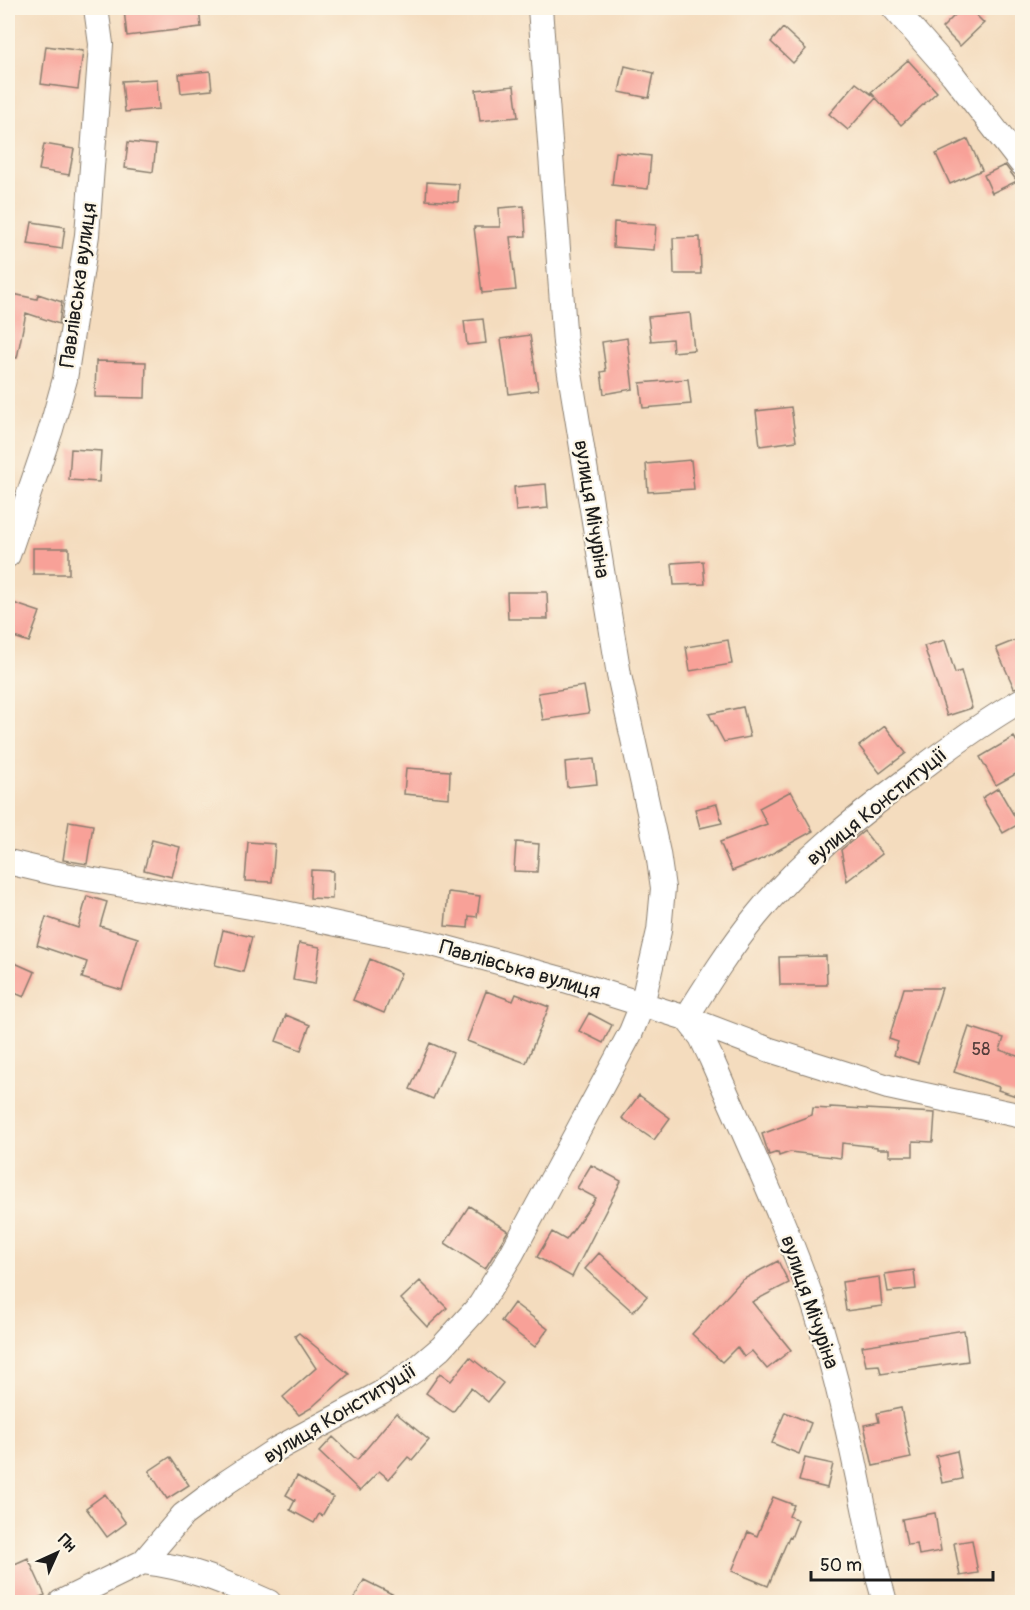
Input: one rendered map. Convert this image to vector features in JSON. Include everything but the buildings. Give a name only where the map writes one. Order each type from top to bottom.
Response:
[{"type":"street","name":"Павлівська вулиця","points":[[8,555],[51,429],[65,379],[87,236],[101,44],[96,8]]},
{"type":"street","name":"вулиця Мічуріна","points":[[540,8],[565,343],[619,675],[658,852],[663,888],[659,931],[642,1005]]},
{"type":"street","points":[[894,8],[952,75],[1023,164]]},
{"type":"street","name":"вулиця Конституції","points":[[686,1018],[723,960],[757,914],[800,868],[842,829],[881,798],[946,750],[1023,700]]},
{"type":"street","name":"Павлівська вулиця","points":[[8,862],[59,874],[280,912],[432,944],[565,980],[686,1018],[770,1050],[888,1087],[1023,1116]]},
{"type":"street","name":"вулиця Конституції","points":[[61,1602],[143,1562],[183,1515],[227,1482],[277,1449],[389,1387],[415,1370],[460,1329],[480,1305],[511,1255],[621,1052],[642,1005]]},
{"type":"street","name":"вулиця Мічуріна","points":[[686,1018],[701,1037],[711,1058],[788,1236],[813,1303],[845,1415],[885,1602]]},
{"type":"street","points":[[143,1562],[171,1565],[208,1576],[269,1602]]}]
